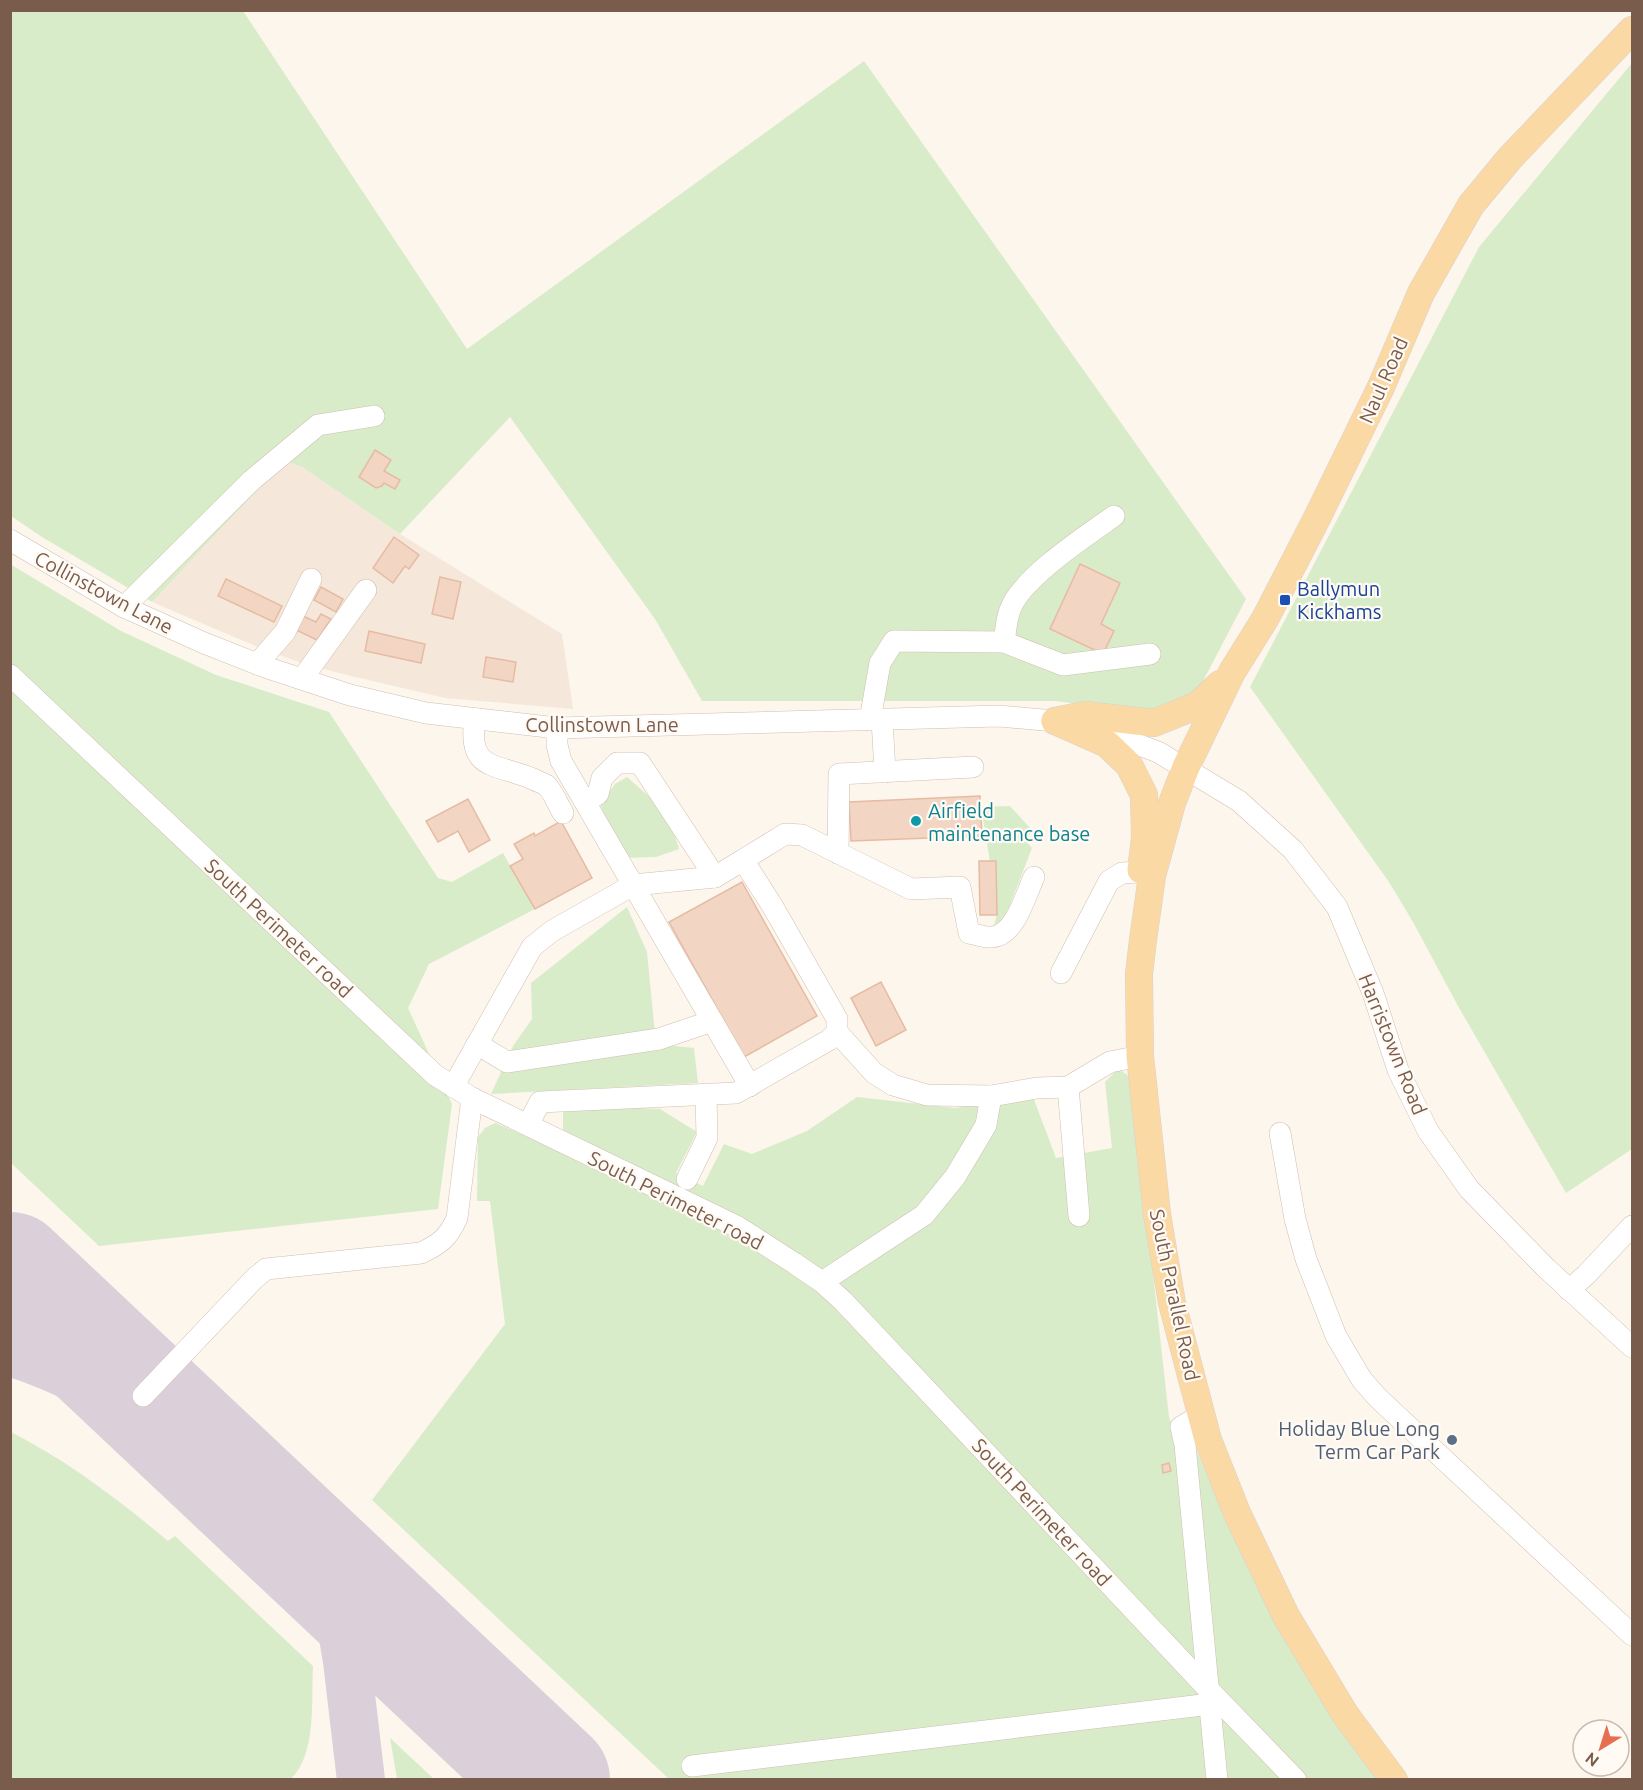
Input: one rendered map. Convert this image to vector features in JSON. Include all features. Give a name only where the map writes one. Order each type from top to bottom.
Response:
[{"type":"main road","name":"Naul Road","points":[[1186,767],[1232,672],[1265,619],[1319,514],[1381,387],[1421,292],[1471,205],[1510,158],[1632,30]]},
{"type":"main road","points":[[1055,721],[1085,715],[1154,723],[1198,705],[1232,672]]},
{"type":"main road","points":[[1055,721],[1107,744],[1129,765],[1144,795],[1144,838],[1139,886],[1143,940]]},
{"type":"main road","name":"South Parallel Road","points":[[1186,767],[1172,803],[1152,876],[1139,974],[1140,1056],[1157,1214],[1172,1303],[1208,1440],[1237,1513],[1286,1616],[1345,1714],[1394,1779]]},
{"type":"street","points":[[124,607],[252,480],[318,425],[374,416]]},
{"type":"street","points":[[1004,642],[1010,608],[1030,581],[1069,548],[1114,516]]},
{"type":"street","name":"Collinstown Lane","points":[[10,540],[124,607],[204,643],[257,664],[350,695],[426,713],[557,728],[999,716],[1055,721],[1116,736],[1158,752],[1186,767]]},
{"type":"street","points":[[257,664],[285,632],[311,579]]},
{"type":"street","points":[[302,679],[366,590]]},
{"type":"street","points":[[885,772],[876,719],[880,663],[894,641],[1004,642],[1063,665],[1150,654]]},
{"type":"street","name":"South Perimeter road","points":[[10,675],[435,1075],[472,1098],[738,1227],[822,1282],[843,1300],[1210,1698],[1296,1779]]},
{"type":"street","points":[[475,719],[472,737],[476,754],[487,764],[521,774],[546,785],[563,813]]},
{"type":"street","points":[[557,728],[556,745],[561,761],[750,1086]]},
{"type":"street","points":[[585,802],[598,794],[602,777],[617,763],[640,763],[715,877]]},
{"type":"street","points":[[838,852],[839,774],[973,767]]},
{"type":"street","name":"Harristown Road","points":[[1186,767],[1239,801],[1293,850],[1336,907],[1373,993],[1398,1070],[1428,1131],[1469,1189],[1546,1268],[1632,1347]]},
{"type":"street","points":[[453,1088],[532,947],[552,931],[633,885],[715,877],[785,834],[802,835],[911,889],[960,887],[969,933],[993,937],[1005,933],[1014,923],[1034,877]]},
{"type":"street","points":[[743,860],[773,907],[837,1019],[837,1032],[874,1073],[893,1084],[927,1095],[991,1095],[1068,1086],[1110,1062],[1140,1056]]},
{"type":"street","points":[[1061,973],[1109,881],[1122,873],[1140,872]]},
{"type":"street","points":[[477,1044],[507,1062],[659,1039],[712,1021]]},
{"type":"street","points":[[530,1126],[540,1102],[736,1093],[829,1040],[837,1032]]},
{"type":"street","points":[[1068,1086],[1079,1216]]},
{"type":"street","points":[[687,1179],[707,1138],[706,1095]]},
{"type":"street","points":[[822,1282],[924,1215],[955,1177],[986,1125],[991,1095]]},
{"type":"street","points":[[143,1396],[266,1269],[421,1253],[436,1246],[450,1233],[457,1218],[472,1098]]},
{"type":"street","points":[[1280,1133],[1295,1219],[1306,1258],[1336,1336],[1362,1380],[1378,1398],[1632,1635]]},
{"type":"street","points":[[1569,1290],[1632,1226]]},
{"type":"street","points":[[1201,1415],[1181,1426],[1185,1445],[1217,1779]]},
{"type":"street","points":[[692,1766],[1210,1698]]},
{"type":"shaded area","points":[[285,461],[302,467],[400,534],[562,634],[573,709],[445,698],[347,675],[301,663],[152,602]]},
{"type":"green space","points":[[11,11],[243,11],[467,349],[864,61],[1246,599],[1202,683],[1187,703],[1157,717],[1057,701],[702,701],[655,619],[510,417],[400,534],[302,467],[285,461],[152,602],[11,516]]},
{"type":"green space","points":[[1632,63],[1632,1149],[1566,1193],[1389,882],[1250,687],[1479,247]]},
{"type":"green space","points":[[10,564],[121,631],[216,675],[329,712],[438,878],[452,882],[503,853],[535,909],[429,964],[408,1008],[452,1104],[438,1209],[99,1246],[11,1163]]},
{"type":"green space","points":[[627,777],[653,800],[672,826],[679,849],[656,857],[622,858],[600,804],[615,784]]},
{"type":"green space","points":[[1010,806],[1033,831],[1025,840],[1032,848],[1003,923],[994,925],[997,915],[996,861],[990,861],[981,807]]},
{"type":"green space","points":[[627,907],[647,952],[656,1044],[694,1048],[698,1083],[491,1094],[513,1046],[532,1019],[531,983]]},
{"type":"green space","points":[[1118,1069],[1131,1077],[1169,1417],[1179,1444],[1194,1445],[1258,1589],[1360,1754],[1381,1779],[669,1779],[372,1500],[505,1324],[490,1201],[477,1201],[478,1137],[485,1128],[495,1123],[563,1151],[563,1111],[620,1107],[660,1109],[697,1132],[676,1173],[703,1186],[724,1144],[752,1154],[807,1131],[857,1097],[955,1108],[1033,1097],[1056,1158],[1112,1148],[1105,1082]]},
{"type":"green space","points":[[11,1432],[92,1482],[168,1541],[175,1536],[313,1666],[309,1741],[299,1768],[291,1779],[11,1779]]},
{"type":"green space","points":[[390,1738],[434,1779],[397,1779]]},
{"type":"building","points":[[375,450],[391,460],[384,471],[400,480],[395,489],[384,483],[376,488],[359,477]]},
{"type":"building","points":[[394,537],[419,555],[409,569],[405,566],[393,583],[373,568]]},
{"type":"building","points":[[1080,564],[1120,583],[1101,624],[1114,631],[1103,654],[1050,629]]},
{"type":"building","points":[[440,577],[461,582],[453,619],[432,614]]},
{"type":"building","points":[[226,579],[282,606],[274,622],[218,596]]},
{"type":"building","points":[[321,587],[343,599],[336,612],[314,600]]},
{"type":"building","points":[[321,614],[331,619],[317,640],[296,630],[303,616],[316,622]]},
{"type":"building","points":[[369,631],[425,644],[421,663],[365,651]]},
{"type":"building","points":[[486,657],[516,662],[513,682],[483,677]]},
{"type":"building","name":"Airfield maintenance base","points":[[980,796],[982,836],[851,841],[849,802]]},
{"type":"building","points":[[468,799],[490,840],[469,852],[458,831],[438,842],[426,821]]},
{"type":"building","points":[[561,821],[592,878],[535,909],[510,866],[523,859],[514,844],[534,833],[535,836]]},
{"type":"building","points":[[979,861],[996,861],[997,915],[980,915]]},
{"type":"building","points":[[742,882],[817,1016],[744,1057],[669,922]]},
{"type":"building","points":[[881,982],[906,1030],[876,1046],[851,998]]},
{"type":"building","points":[[1169,1463],[1171,1471],[1163,1473],[1162,1465]]},
{"type":"taxiway","points":[[10,1352],[82,1381],[196,1445]]},
{"type":"taxiway","points":[[281,1526],[322,1578],[339,1613],[361,1780]]},
{"type":"runway","points":[[10,1271],[551,1780]]},
{"type":"place","name":"Ballymun Kickhams","points":[[1285,600]]},
{"type":"place","name":"Airfield maintenance base","points":[[916,821]]},
{"type":"place","name":"Holiday Blue Long Term Car Park","points":[[1452,1440]]}]
